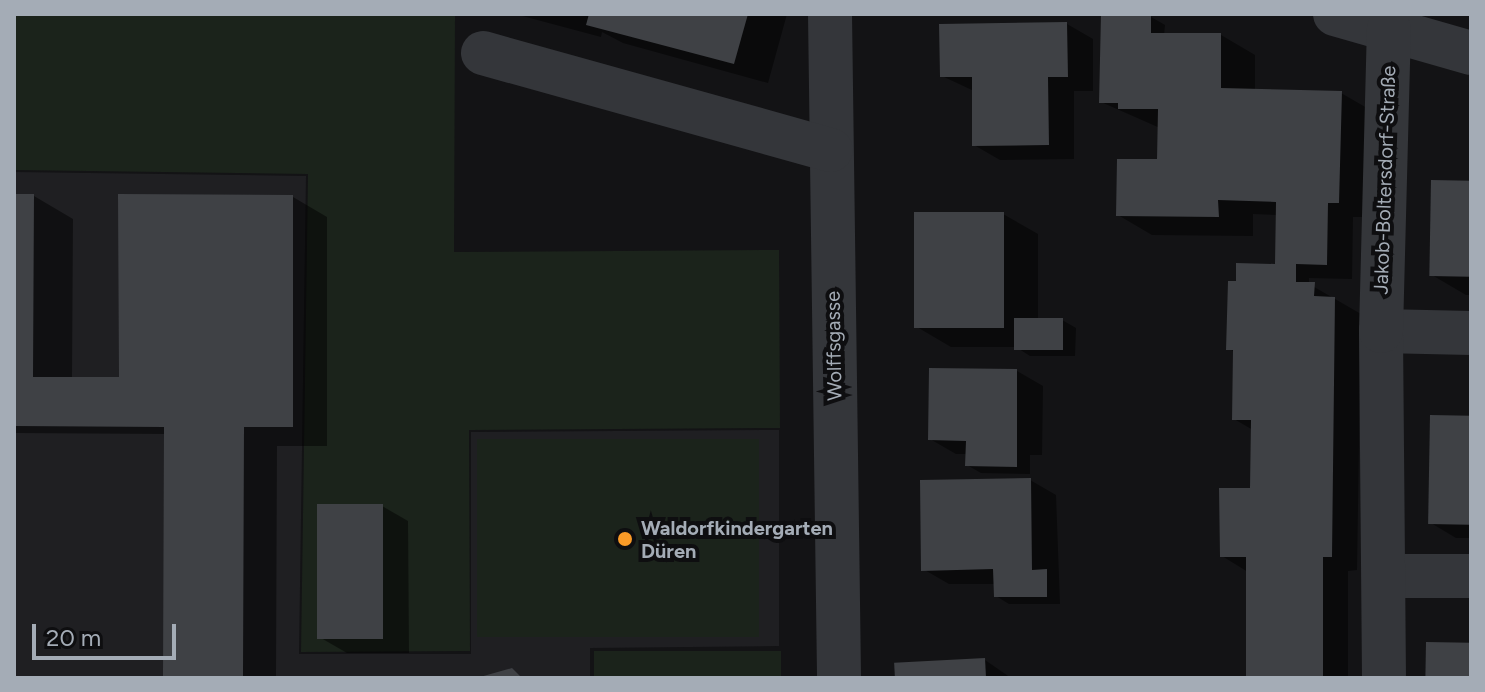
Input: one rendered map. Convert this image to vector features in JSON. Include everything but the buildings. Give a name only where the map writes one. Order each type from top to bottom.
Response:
[{"type":"street","name":"Wolffsgasse","points":[[830,14],[839,678]]},
{"type":"street","points":[[1335,14],[1471,53]]},
{"type":"street","name":"Jakob-Boltersdorf-Straße","points":[[1384,678],[1381,331],[1389,29]]},
{"type":"street","points":[[483,53],[831,150]]},
{"type":"street","points":[[1381,331],[1471,333]]},
{"type":"street","points":[[1384,576],[1471,576]]},
{"type":"shaded area","points":[[14,14],[455,14],[454,252],[779,250],[780,428],[469,430],[470,651],[301,652],[308,174],[14,170]]},
{"type":"shaded area","points":[[14,172],[306,176],[299,654],[471,654],[471,432],[779,430],[779,646],[590,648],[590,678],[14,678]]},
{"type":"shaded area","name":"Waldorfkindergarten Düren","points":[[477,439],[759,439],[759,637],[477,637]]},
{"type":"shaded area","points":[[594,651],[781,651],[781,678],[594,678]]},
{"type":"place","name":"Waldorfkindergarten Düren","points":[[625,539]]}]
